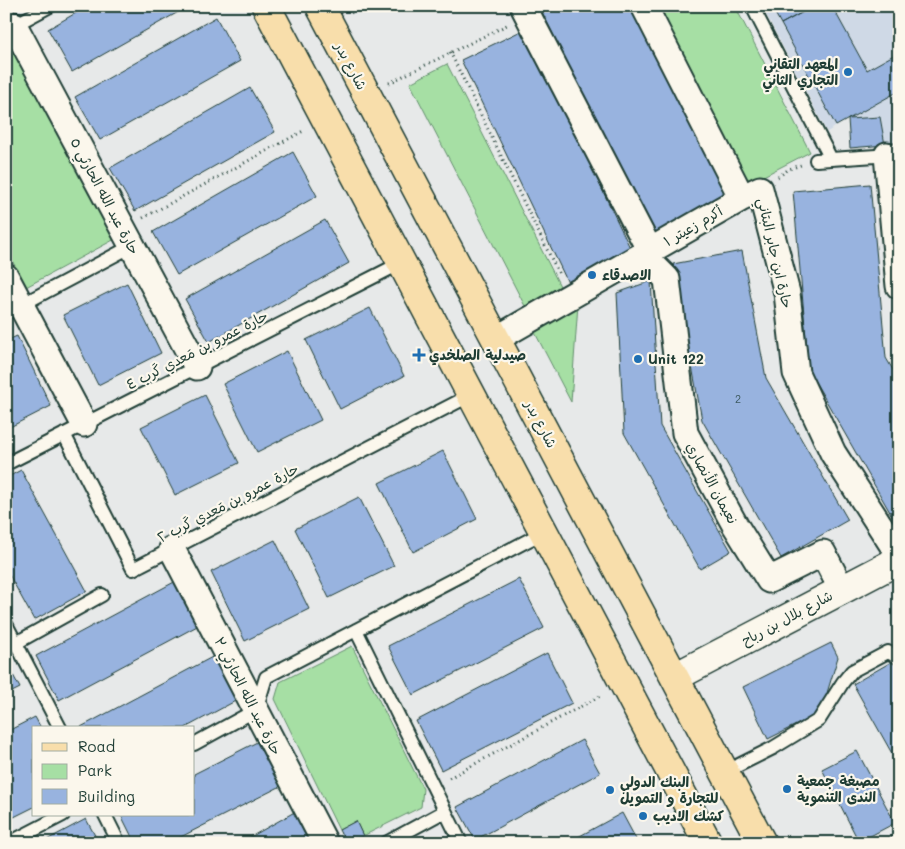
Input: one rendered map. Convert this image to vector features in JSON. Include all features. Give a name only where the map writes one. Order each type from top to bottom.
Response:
[{"type":"main road","points":[[266,6],[706,842]]},
{"type":"main road","name":"شارع بدر","points":[[320,6],[762,843]]},
{"type":"main road","name":"شارع بلال بن رباح","points":[[675,677],[899,560]]},
{"type":"street","name":"حارة ابن جابر البتاني","points":[[644,6],[751,193],[787,293],[796,373],[833,454],[899,554]]},
{"type":"street","points":[[532,9],[646,253]]},
{"type":"street","name":"حارة عبد الله الحارثي ٥","points":[[10,27],[127,237],[196,367]]},
{"type":"street","points":[[893,155],[899,286]]},
{"type":"street","name":"أكرم زعيتر ١","points":[[496,339],[751,193]]},
{"type":"street","name":"نعيمان الأنصاري","points":[[646,253],[667,278],[685,433],[735,525],[770,580],[823,553],[842,590]]},
{"type":"street","points":[[6,277],[14,309],[74,429]]},
{"type":"street","name":"حارة عبد الله الحارثي ٣","points":[[172,549],[325,843]]},
{"type":"lane","points":[[10,27],[50,6]]},
{"type":"lane","points":[[752,6],[831,159]]},
{"type":"lane","points":[[816,160],[893,155]]},
{"type":"lane","points":[[14,309],[127,237]]},
{"type":"lane","name":"حارة عمرو بن مَعدي كَرب ٤","points":[[6,464],[401,263]]},
{"type":"lane","name":"حارة عمرو بن مَعدي كَرب ٢","points":[[74,429],[133,569],[471,395]]},
{"type":"lane","points":[[195,743],[256,710],[266,677],[544,532]]},
{"type":"lane","points":[[16,643],[102,595]]},
{"type":"lane","points":[[6,624],[59,726]]},
{"type":"lane","points":[[356,630],[461,843]]},
{"type":"lane","points":[[725,772],[773,748],[819,720],[852,670],[888,652],[899,658]]},
{"type":"lane","points":[[386,843],[446,812]]},
{"type":"lane","points":[[9,843],[61,816]]},
{"type":"lane","points":[[106,816],[119,843]]},
{"type":"lane","points":[[895,843],[899,840]]},
{"type":"path","points":[[366,95],[532,9]]},
{"type":"path","points":[[450,52],[570,297]]},
{"type":"path","points":[[127,237],[325,119]]},
{"type":"path","points":[[751,193],[789,169],[816,160]]},
{"type":"path","points":[[433,787],[594,699],[625,685]]},
{"type":"shaded area","name":"المعهد التقاني التجاري الثاني","points":[[762,6],[899,6],[899,144],[885,145],[880,117],[848,119],[827,132]]},
{"type":"green space","points":[[655,6],[735,6],[810,152],[746,185]]},
{"type":"green space","points":[[14,43],[117,238],[26,287],[6,249],[6,47]]},
{"type":"green space","points":[[447,64],[563,292],[527,310],[410,83]]},
{"type":"green space","points":[[578,304],[571,402],[532,327]]},
{"type":"green space","points":[[352,646],[423,789],[421,807],[363,836],[356,821],[339,830],[275,699],[280,682]]},
{"type":"building","points":[[6,6],[17,6],[6,12]]},
{"type":"building","points":[[88,6],[189,6],[72,72],[48,29]]},
{"type":"building","points":[[554,6],[631,6],[727,198],[653,236],[542,12]]},
{"type":"building","points":[[771,6],[814,6],[781,24]]},
{"type":"building","points":[[814,6],[832,6],[867,70],[899,52],[899,91],[836,126],[781,24]]},
{"type":"building","points":[[216,17],[240,61],[100,140],[75,97]]},
{"type":"building","points":[[525,29],[634,256],[570,287],[461,60]]},
{"type":"building","points":[[250,88],[275,132],[135,211],[110,168]]},
{"type":"building","points":[[880,117],[885,145],[850,148],[848,119]]},
{"type":"building","points":[[293,152],[317,196],[177,275],[153,232]]},
{"type":"building","points":[[870,184],[886,358],[899,380],[899,528],[809,371],[793,191]]},
{"type":"building","points":[[325,220],[349,263],[209,342],[185,299]]},
{"type":"building","points":[[742,251],[766,378],[848,520],[781,558],[702,420],[673,264]]},
{"type":"building","name":"Unit 122","points":[[651,281],[660,426],[731,551],[700,569],[624,433],[617,293]]},
{"type":"building","points":[[127,283],[161,353],[98,385],[63,315]]},
{"type":"building","points":[[370,308],[404,376],[340,409],[306,340]]},
{"type":"building","points":[[17,336],[51,406],[6,429],[6,341]]},
{"type":"building","points":[[287,351],[321,420],[257,452],[223,384]]},
{"type":"building","points":[[205,395],[239,463],[175,495],[141,427]]},
{"type":"building","points":[[443,451],[477,519],[413,552],[379,483]]},
{"type":"building","points":[[21,470],[87,591],[34,620],[6,569],[6,478]]},
{"type":"building","points":[[359,497],[394,566],[329,598],[295,529]]},
{"type":"building","points":[[275,540],[309,609],[245,641],[211,572]]},
{"type":"building","points":[[519,579],[544,628],[413,695],[388,646]]},
{"type":"building","points":[[178,580],[201,624],[59,700],[36,656]]},
{"type":"building","points":[[831,643],[838,657],[823,706],[816,715],[768,739],[743,687]]},
{"type":"building","points":[[547,653],[572,703],[441,770],[416,721]]},
{"type":"building","points":[[216,655],[239,699],[189,726],[83,726]]},
{"type":"building","points":[[893,661],[899,672],[899,766],[853,684]]},
{"type":"building","points":[[6,662],[20,688],[6,695]]},
{"type":"building","points":[[35,717],[40,726],[32,726],[32,808],[6,821],[6,732]]},
{"type":"building","points":[[263,739],[285,784],[169,843],[135,843],[122,816],[195,816],[195,773]]},
{"type":"building","points":[[582,740],[600,773],[475,840],[457,807]]},
{"type":"building","points":[[857,751],[895,823],[859,842],[822,769]]},
{"type":"building","points":[[298,810],[316,843],[240,843]]},
{"type":"building","points":[[622,813],[638,843],[567,843]]},
{"type":"building","points":[[86,819],[99,843],[41,843]]},
{"type":"building","points":[[356,821],[363,836],[350,843],[346,843],[339,830]]},
{"type":"place","name":"المعهد التقاني التجاري الثاني","points":[[848,72]]},
{"type":"place","name":"الاصدقاء","points":[[592,275]]},
{"type":"place","name":"صيدلية الصلخدي","points":[[419,355]]},
{"type":"place","name":"Unit 122","points":[[638,359]]},
{"type":"place","name":"مصبغة جمعية الندى التنموية","points":[[787,789]]},
{"type":"place","name":"البنك الدولي للتجارة و التمويل","points":[[610,790]]},
{"type":"place","name":"كشك الاديب","points":[[643,816]]}]
